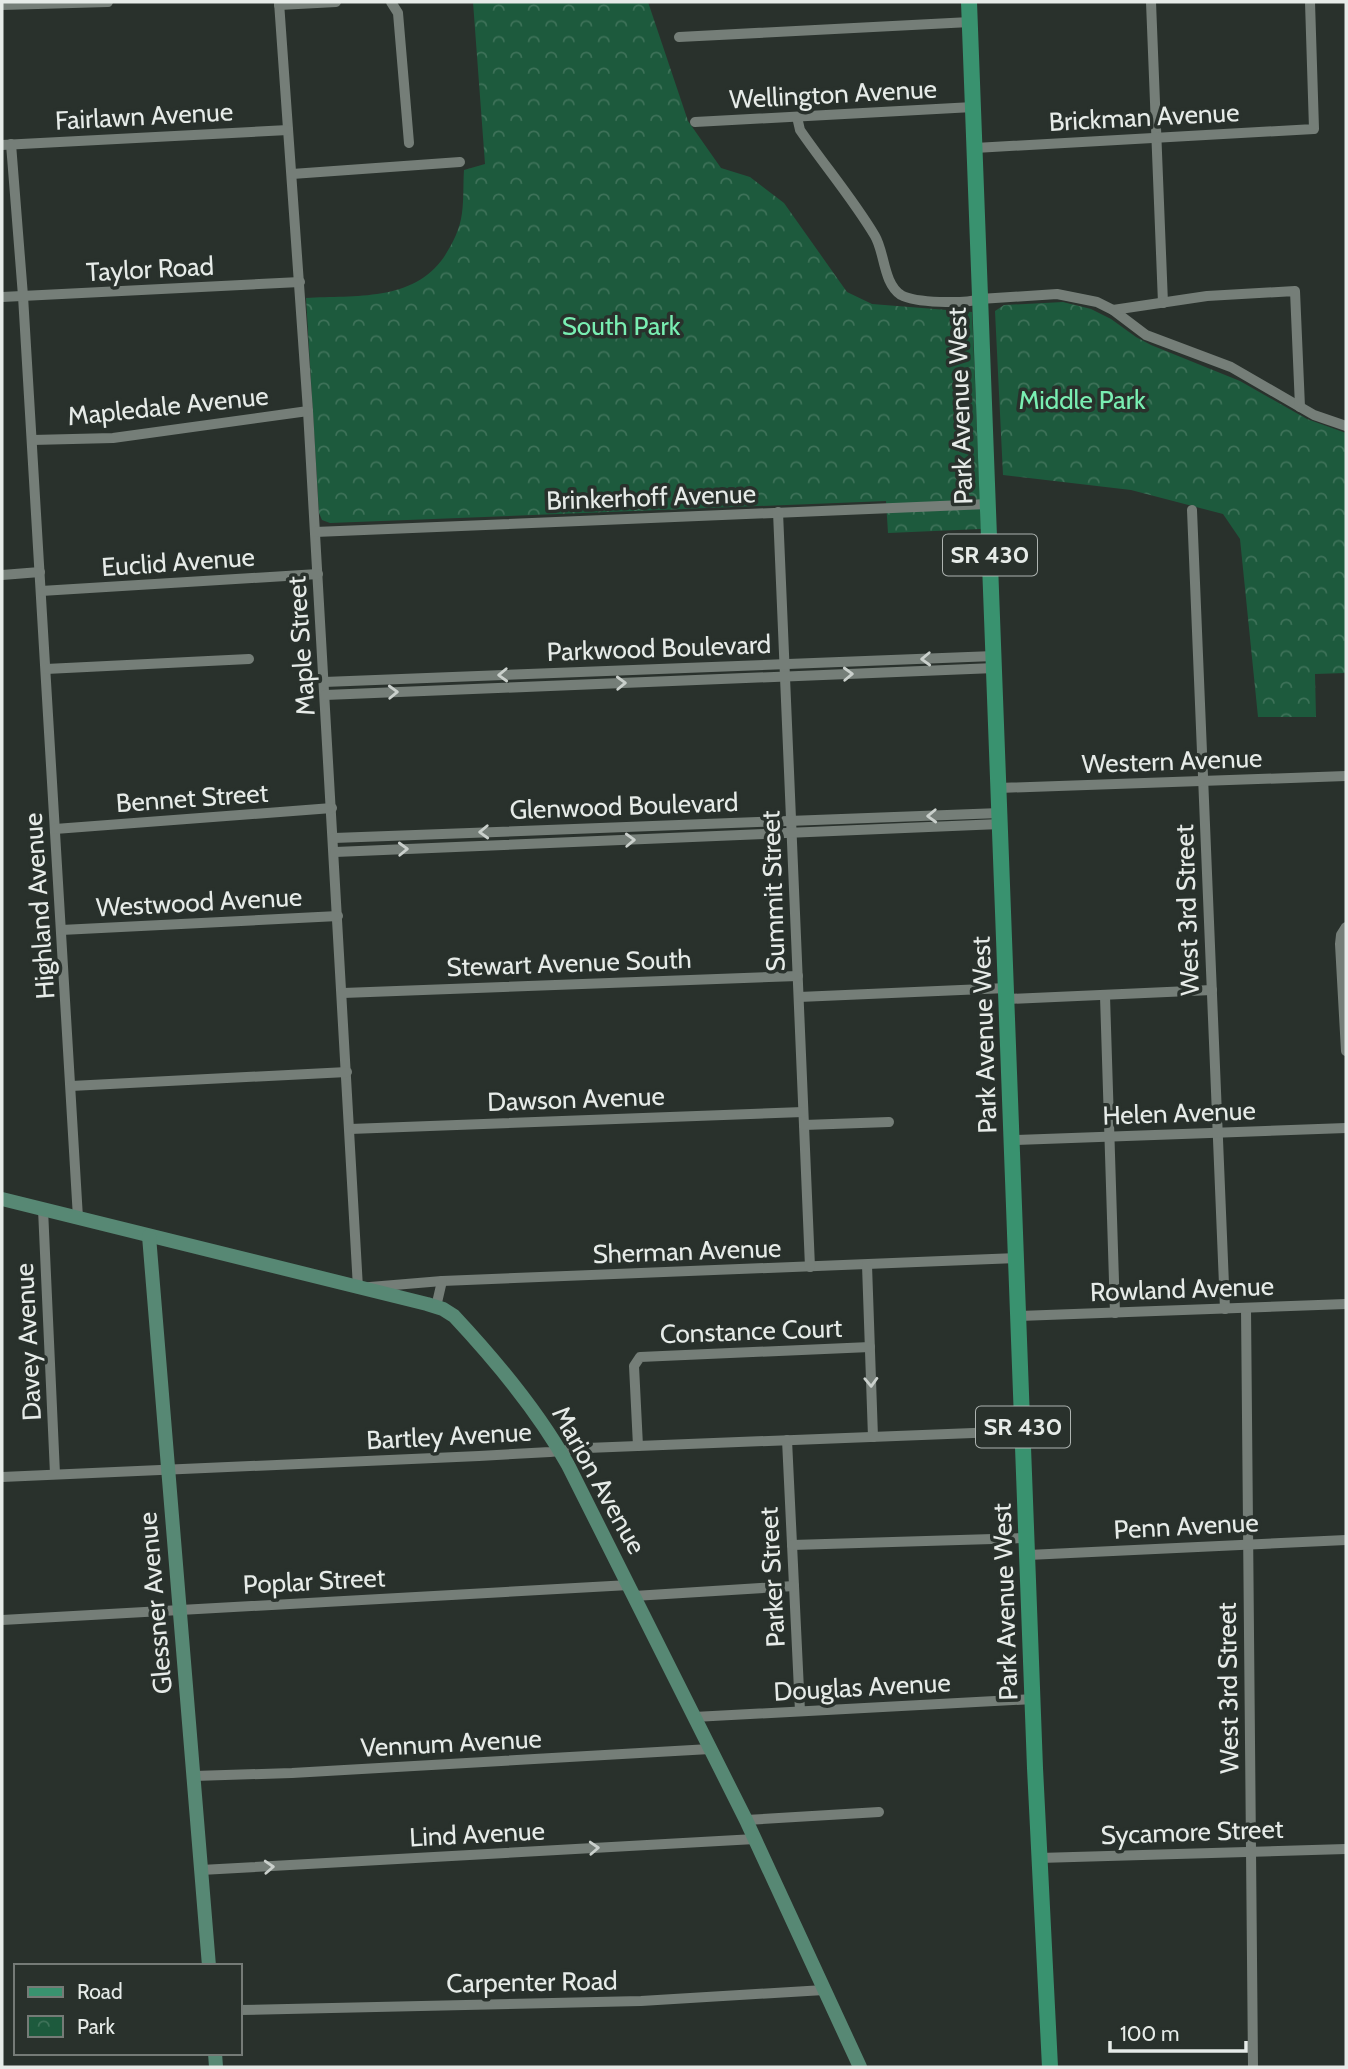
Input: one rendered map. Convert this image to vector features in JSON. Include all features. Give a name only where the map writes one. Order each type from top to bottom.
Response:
[{"type":"main road","name":"Park Avenue West","points":[[969,2],[1033,1699],[1050,2067]]},
{"type":"street","points":[[2,5],[107,2]]},
{"type":"street","points":[[279,3],[336,2]]},
{"type":"street","points":[[391,2],[398,13],[409,143]]},
{"type":"street","points":[[1151,2],[1158,304]]},
{"type":"street","name":"Brickman Avenue","points":[[975,148],[1314,129],[1310,2]]},
{"type":"street","name":"Maple Street","points":[[279,3],[308,411],[358,1288]]},
{"type":"street","points":[[679,37],[970,22]]},
{"type":"street","name":"Wellington Avenue","points":[[695,122],[973,107]]},
{"type":"street","points":[[797,117],[800,131],[875,237],[895,290],[904,296],[968,303],[980,299],[1057,294],[1097,302],[1114,310],[1141,332],[1231,367],[1300,407],[1346,426]]},
{"type":"street","name":"Fairlawn Avenue","points":[[6,144],[288,130]]},
{"type":"street","points":[[2,575],[40,572],[23,296],[6,144]]},
{"type":"street","points":[[292,174],[460,162]]},
{"type":"street","name":"Taylor Road","points":[[2,297],[300,282]]},
{"type":"street","points":[[1114,310],[1207,296],[1295,291],[1300,407]]},
{"type":"street","points":[[1141,332],[1139,313],[1158,304]]},
{"type":"street","name":"Mapledale Avenue","points":[[32,440],[113,438],[308,411]]},
{"type":"street","name":"Brinkerhoff Avenue","points":[[315,532],[988,504]]},
{"type":"street","name":"West 3rd Street","points":[[1192,510],[1225,1309]]},
{"type":"street","name":"Summit Street","points":[[779,512],[810,1267]]},
{"type":"street","name":"Highland Avenue","points":[[40,572],[78,1218]]},
{"type":"street","name":"Euclid Avenue","points":[[41,592],[318,574]]},
{"type":"street","points":[[46,669],[249,659]]},
{"type":"street","points":[[325,695],[785,676],[995,662]]},
{"type":"street","name":"Parkwood Boulevard","points":[[324,682],[785,664],[995,662]]},
{"type":"street","name":"Western Avenue","points":[[999,788],[1346,775]]},
{"type":"street","name":"Bennet Street","points":[[55,829],[332,808]]},
{"type":"street","name":"Glenwood Boulevard","points":[[334,838],[791,821],[1000,819]]},
{"type":"street","name":"Glenwood Boulevard","points":[[335,852],[792,835],[1000,819]]},
{"type":"street","name":"Westwood Avenue","points":[[61,930],[338,916]]},
{"type":"street","points":[[1346,927],[1340,944],[1346,1051]]},
{"type":"street","name":"Stewart Avenue South","points":[[343,993],[798,976]]},
{"type":"street","points":[[799,997],[1007,994],[1105,996],[1212,990]]},
{"type":"street","points":[[1105,996],[1115,1313]]},
{"type":"street","points":[[71,1086],[347,1072]]},
{"type":"street","name":"Dawson Avenue","points":[[350,1129],[803,1112]]},
{"type":"street","points":[[804,1125],[890,1122]]},
{"type":"street","name":"Helen Avenue","points":[[1013,1140],[1346,1128]]},
{"type":"street","name":"Marion Avenue","points":[[2,1199],[436,1307],[454,1316],[521,1396],[561,1451],[746,1820],[860,2067]]},
{"type":"street","name":"Davey Avenue","points":[[43,1209],[55,1474]]},
{"type":"street","name":"Glessner Avenue","points":[[149,1236],[209,1964]]},
{"type":"street","name":"Sherman Avenue","points":[[358,1288],[442,1281],[1017,1258]]},
{"type":"street","points":[[867,1265],[873,1437]]},
{"type":"street","points":[[436,1307],[442,1281]]},
{"type":"street","name":"Rowland Avenue","points":[[1019,1316],[1346,1304]]},
{"type":"street","name":"West 3rd Street","points":[[1246,1308],[1253,2067]]},
{"type":"street","name":"Constance Court","points":[[638,1446],[634,1366],[640,1357],[870,1347]]},
{"type":"street","name":"Bartley Avenue","points":[[2,1477],[587,1448],[1023,1431]]},
{"type":"street","name":"Parker Street","points":[[787,1440],[800,1711]]},
{"type":"street","points":[[792,1545],[1027,1538]]},
{"type":"street","name":"Penn Avenue","points":[[1028,1555],[1346,1540]]},
{"type":"street","name":"Poplar Street","points":[[2,1620],[631,1590],[794,1586]]},
{"type":"street","name":"Douglas Avenue","points":[[694,1717],[1033,1699]]},
{"type":"street","name":"Vennum Avenue","points":[[194,1776],[292,1773],[710,1749]]},
{"type":"street","points":[[746,1820],[879,1812]]},
{"type":"street","name":"Lind Avenue","points":[[201,1870],[755,1839]]},
{"type":"street","name":"Sycamore Street","points":[[1040,1858],[1346,1849]]},
{"type":"street","name":"Carpenter Road","points":[[242,2010],[640,2001],[824,1990]]},
{"type":"green space","name":"South Park","points":[[473,2],[648,2],[688,121],[721,168],[750,177],[784,203],[847,292],[872,304],[972,312],[981,529],[888,533],[886,501],[330,523],[322,520],[319,513],[306,298],[363,296],[400,289],[431,272],[444,257],[461,219],[464,170],[485,164]]},
{"type":"green space","name":"Middle Park","points":[[1063,302],[1091,309],[1151,345],[1240,381],[1307,419],[1346,433],[1346,673],[1315,674],[1316,717],[1258,717],[1240,539],[1223,514],[1131,490],[1003,475],[995,311],[1004,305]]}]
